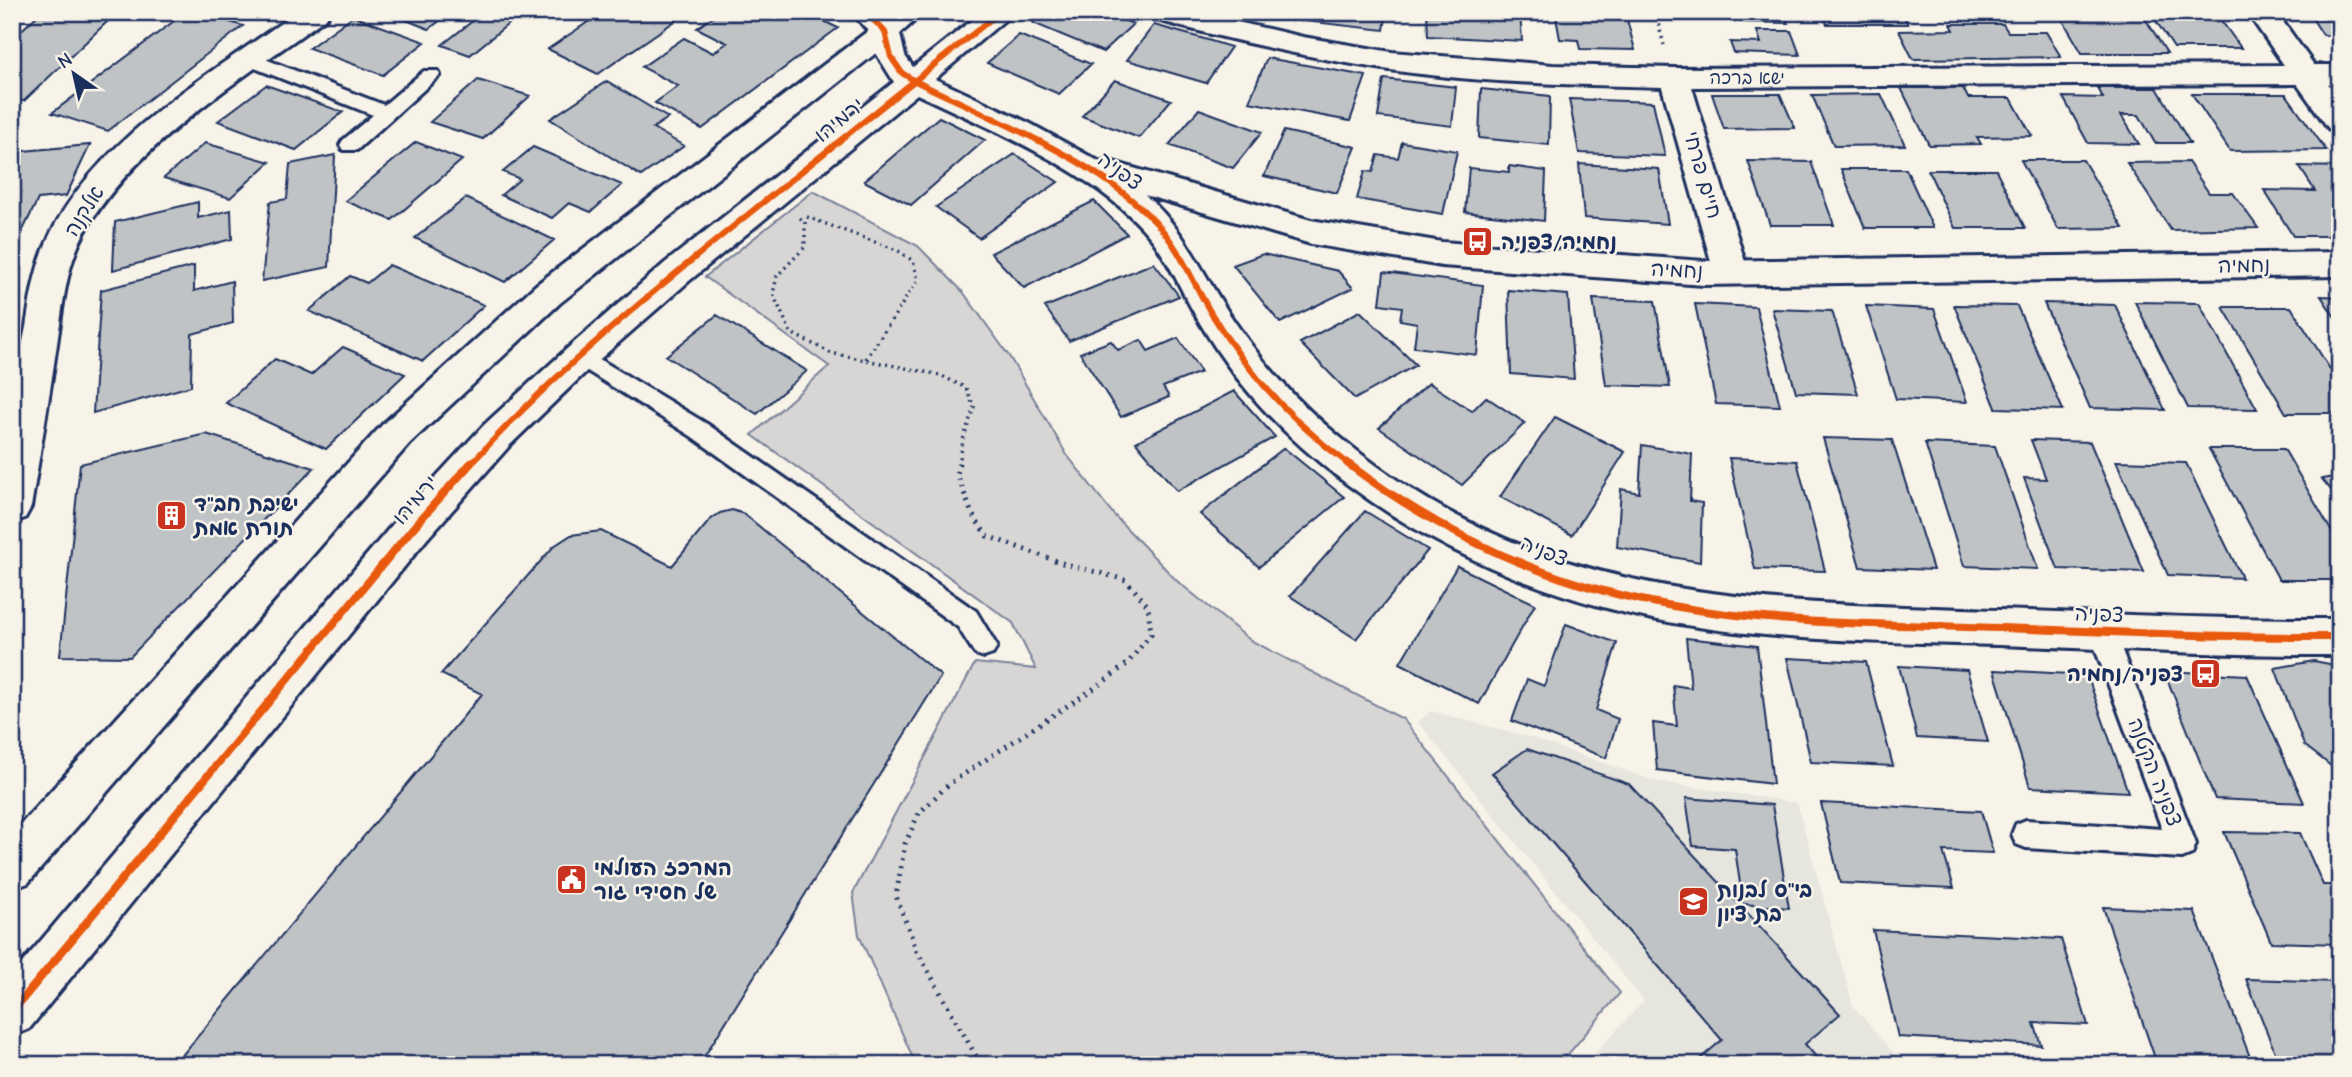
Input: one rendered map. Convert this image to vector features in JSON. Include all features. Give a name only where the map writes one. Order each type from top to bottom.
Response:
[{"type":"street","name":"אלקנה","points":[[12,507],[51,283],[61,246],[78,215],[100,182],[137,148],[316,12]]},
{"type":"street","name":"ירמיהו","points":[[12,1012],[426,513],[497,435],[581,356],[677,272],[1000,12]]},
{"type":"street","name":"ישא ברכה","points":[[1160,12],[1353,55],[1564,75],[1674,78],[2340,74]]},
{"type":"street","points":[[2261,12],[2340,122]]},
{"type":"street","name":"ירמיהו","points":[[12,867],[396,434],[548,294],[887,19]]},
{"type":"street","name":"צפניה","points":[[887,19],[893,63],[915,81],[1077,162],[1128,197],[1170,239],[1211,313],[1242,359],[1297,420],[1333,453],[1403,501],[1447,527],[1542,570],[1594,589],[1651,601],[1747,615],[1834,622],[2102,632],[2340,637]]},
{"type":"street","name":"חיים פרחי","points":[[1674,78],[1731,272]]},
{"type":"street","name":"נחמיה","points":[[1077,162],[1216,206],[1311,232],[1419,251],[1690,272],[2340,264]]},
{"type":"street","points":[[1170,239],[1185,217],[1197,210],[1216,206]]},
{"type":"lane","points":[[252,60],[387,113]]},
{"type":"lane","points":[[350,145],[431,75]]},
{"type":"lane","points":[[581,356],[663,406],[967,619],[984,646]]},
{"type":"lane","name":"צפניה הקטנה","points":[[2026,834],[2182,844],[2102,632]]},
{"type":"path","points":[[792,211],[897,250],[913,261],[918,280],[864,362]]},
{"type":"shaded area","points":[[813,191],[918,246],[963,292],[1009,356],[1067,455],[1114,515],[1177,581],[1250,640],[1403,719],[1620,993],[1559,1065],[916,1065],[859,935],[853,893],[975,663],[1036,669],[1013,623],[752,435],[829,366],[705,277]]},
{"type":"shaded area","name":"בי\"ס לבנות בת ציון","points":[[1431,711],[1526,736],[1655,781],[1797,803],[1853,1006],[1904,1065],[1584,1065],[1644,1001],[1418,722]]},
{"type":"building","points":[[41,12],[110,19],[24,101],[12,100],[12,39]]},
{"type":"building","points":[[186,12],[197,12],[243,26],[108,131],[52,113]]},
{"type":"building","points":[[386,12],[451,12],[429,29]]},
{"type":"building","points":[[484,12],[523,12],[470,55],[442,45]]},
{"type":"building","points":[[523,12],[545,12],[538,18]]},
{"type":"building","points":[[603,12],[619,20],[631,12],[688,12],[598,74],[548,49]]},
{"type":"building","points":[[719,12],[805,12],[838,28],[702,129],[655,103],[678,86],[642,67],[684,38],[713,53],[727,43],[697,28]]},
{"type":"building","points":[[1045,12],[1104,12],[1133,24],[1103,52],[1033,23]]},
{"type":"building","points":[[1279,12],[1387,12],[1384,30],[1277,18]]},
{"type":"building","points":[[1427,12],[1520,12],[1522,41],[1428,36]]},
{"type":"building","points":[[1555,12],[1625,12],[1635,50],[1580,49],[1578,40],[1560,39]]},
{"type":"building","points":[[1737,12],[1784,12],[1788,23],[1740,22]]},
{"type":"building","points":[[1821,12],[1902,12],[1908,24],[1827,24]]},
{"type":"building","points":[[2058,12],[2141,12],[2167,53],[2082,53]]},
{"type":"building","points":[[2150,12],[2215,12],[2241,48],[2174,48]]},
{"type":"building","points":[[2308,12],[2340,12],[2340,36],[2323,35]]},
{"type":"building","points":[[353,16],[425,42],[383,75],[309,48]]},
{"type":"building","points":[[1951,24],[2003,24],[2008,32],[2046,32],[2061,57],[1913,59],[1899,31],[1954,30]]},
{"type":"building","points":[[1154,25],[1231,47],[1206,83],[1127,60]]},
{"type":"building","points":[[1757,31],[1791,31],[1800,55],[1734,53],[1730,42],[1761,43]]},
{"type":"building","points":[[1019,35],[1091,64],[1059,94],[987,63]]},
{"type":"building","points":[[1267,58],[1366,76],[1350,121],[1249,102]]},
{"type":"building","points":[[1384,79],[1456,87],[1452,126],[1378,117]]},
{"type":"building","points":[[478,80],[530,96],[483,139],[430,122]]},
{"type":"building","points":[[1115,80],[1171,100],[1139,138],[1082,116]]},
{"type":"building","points":[[607,81],[668,118],[653,128],[684,146],[641,176],[550,119]]},
{"type":"building","points":[[266,85],[343,112],[296,150],[218,121]]},
{"type":"building","points":[[1901,88],[1963,88],[1968,98],[2011,98],[2032,136],[1977,137],[1981,144],[1929,145]]},
{"type":"building","points":[[2098,88],[2157,88],[2190,143],[2155,143],[2139,115],[2121,115],[2139,144],[2088,143],[2063,97],[2103,98]]},
{"type":"building","points":[[1481,89],[1550,96],[1549,145],[1479,138]]},
{"type":"building","points":[[1712,94],[1780,94],[1795,128],[1724,129]]},
{"type":"building","points":[[1881,94],[1905,145],[1834,146],[1812,95]]},
{"type":"building","points":[[2192,94],[2286,94],[2326,150],[2230,151]]},
{"type":"building","points":[[1569,99],[1653,102],[1665,156],[1579,153]]},
{"type":"building","points":[[1199,109],[1262,132],[1233,168],[1169,145]]},
{"type":"building","points":[[939,117],[985,140],[911,205],[864,181]]},
{"type":"building","points":[[1284,131],[1356,147],[1337,193],[1264,176]]},
{"type":"building","points":[[416,142],[462,160],[392,220],[345,201]]},
{"type":"building","points":[[1402,142],[1457,151],[1443,214],[1357,199],[1365,171],[1373,172],[1378,155],[1398,158]]},
{"type":"building","points":[[205,143],[270,162],[230,198],[164,178]]},
{"type":"building","points":[[90,145],[66,196],[38,199],[12,253],[12,152]]},
{"type":"building","points":[[533,147],[622,185],[591,212],[569,203],[552,218],[501,195],[520,179],[503,172]]},
{"type":"building","points":[[1015,154],[1058,182],[979,238],[936,207]]},
{"type":"building","points":[[335,155],[329,267],[262,281],[270,202],[287,199],[290,164]]},
{"type":"building","points":[[2021,160],[2083,160],[2123,228],[2058,229]]},
{"type":"building","points":[[1748,161],[1811,162],[1834,225],[1770,225]]},
{"type":"building","points":[[2188,162],[2209,193],[2233,193],[2258,228],[2171,230],[2127,163]]},
{"type":"building","points":[[1579,164],[1659,169],[1668,224],[1584,218]]},
{"type":"building","points":[[1509,166],[1546,171],[1544,221],[1465,212],[1469,168],[1509,172]]},
{"type":"building","points":[[2299,166],[2340,167],[2340,236],[2293,236],[2264,190],[2315,191]]},
{"type":"building","points":[[1841,169],[1906,169],[1933,228],[1865,228]]},
{"type":"building","points":[[1928,170],[1996,170],[2025,228],[1955,228]]},
{"type":"building","points":[[466,198],[554,240],[505,282],[415,238]]},
{"type":"building","points":[[1094,201],[1127,234],[1024,288],[991,253]]},
{"type":"building","points":[[198,202],[198,218],[231,210],[232,239],[113,270],[115,222]]},
{"type":"building","points":[[1263,254],[1338,271],[1353,288],[1280,323],[1233,265]]},
{"type":"building","points":[[1154,263],[1179,296],[1069,341],[1045,307]]},
{"type":"building","points":[[389,265],[484,305],[423,361],[309,311],[350,276],[367,283]]},
{"type":"building","points":[[194,266],[194,291],[232,281],[233,323],[192,334],[191,386],[93,413],[101,290]]},
{"type":"building","points":[[1384,272],[1483,285],[1477,355],[1414,347],[1417,323],[1400,320],[1402,307],[1380,304]]},
{"type":"building","points":[[1508,290],[1568,295],[1574,379],[1511,374]]},
{"type":"building","points":[[2321,296],[2340,297],[2340,325]]},
{"type":"building","points":[[1593,299],[1655,301],[1670,387],[1606,385]]},
{"type":"building","points":[[2135,302],[2199,303],[2257,409],[2188,408]]},
{"type":"building","points":[[2044,303],[2115,305],[2165,410],[2090,408]]},
{"type":"building","points":[[1695,304],[1756,307],[1780,406],[1716,404]]},
{"type":"building","points":[[1954,305],[2017,306],[2063,410],[1996,408]]},
{"type":"building","points":[[1866,306],[1934,309],[1967,402],[1896,399]]},
{"type":"building","points":[[2223,307],[2291,307],[2340,385],[2340,413],[2286,413]]},
{"type":"building","points":[[1772,309],[1832,311],[1858,394],[1796,392]]},
{"type":"building","points":[[1360,311],[1416,365],[1355,399],[1300,343]]},
{"type":"building","points":[[717,315],[807,371],[757,414],[666,356]]},
{"type":"building","points":[[1178,338],[1201,372],[1163,387],[1169,397],[1121,417],[1080,353],[1111,341],[1118,350],[1141,340],[1148,351]]},
{"type":"building","points":[[343,347],[405,374],[326,449],[226,403],[275,359],[311,375]]},
{"type":"building","points":[[1429,383],[1472,411],[1486,397],[1525,423],[1462,485],[1379,428]]},
{"type":"building","points":[[1234,391],[1275,437],[1177,491],[1136,442]]},
{"type":"building","points":[[1555,417],[1625,452],[1572,535],[1500,497]]},
{"type":"building","name":"ישיבת חב\"ד תורת אמת","points":[[206,434],[314,468],[130,657],[60,656],[80,464]]},
{"type":"building","points":[[1823,438],[1892,440],[1933,570],[1860,567]]},
{"type":"building","points":[[2031,440],[2090,442],[2144,572],[2058,569],[2024,478],[2046,479]]},
{"type":"building","points":[[1925,443],[1995,446],[2038,569],[1964,566]]},
{"type":"building","points":[[1642,445],[1692,454],[1690,501],[1702,503],[1700,562],[1617,547],[1621,489],[1639,493]]},
{"type":"building","points":[[1284,448],[1344,497],[1259,567],[1200,514]]},
{"type":"building","points":[[2209,449],[2284,449],[2340,546],[2340,580],[2279,580]]},
{"type":"building","points":[[1729,458],[1797,461],[1825,571],[1755,569]]},
{"type":"building","points":[[2116,461],[2186,463],[2242,578],[2168,575]]},
{"type":"building","points":[[2340,476],[2340,501],[2322,479]]},
{"type":"building","name":"המרכז העולמי של חסידי גור","points":[[732,510],[744,514],[941,676],[699,1065],[174,1065],[482,694],[441,674],[554,546],[571,535],[601,531],[672,566],[710,520],[720,513]]},
{"type":"building","points":[[1365,511],[1428,550],[1356,639],[1290,596]]},
{"type":"building","points":[[1457,566],[1535,604],[1479,704],[1400,663]]},
{"type":"building","points":[[1566,624],[1617,643],[1596,710],[1618,719],[1606,758],[1512,721],[1527,679],[1544,686]]},
{"type":"building","points":[[1686,638],[1757,646],[1773,784],[1657,770],[1653,723],[1677,726],[1673,685],[1691,688]]},
{"type":"building","points":[[1787,658],[1866,662],[1893,766],[1811,762]]},
{"type":"building","points":[[2314,661],[2340,666],[2340,773],[2304,745],[2275,668]]},
{"type":"building","points":[[1899,666],[1967,670],[1988,742],[1917,738]]},
{"type":"building","points":[[1994,670],[2087,675],[2128,792],[2030,787]]},
{"type":"building","points":[[2164,671],[2247,675],[2304,803],[2215,799]]},
{"type":"building","points":[[1527,749],[1629,784],[1840,1014],[1805,1044],[1823,1065],[1693,1065],[1722,1040],[1492,773]]},
{"type":"building","points":[[1686,798],[1772,805],[1789,908],[1743,904],[1735,849],[1693,846]]},
{"type":"building","points":[[1821,803],[1981,811],[1993,853],[1943,851],[1954,888],[1840,883]]},
{"type":"building","points":[[2224,832],[2300,833],[2323,885],[2340,885],[2340,944],[2271,942]]},
{"type":"building","points":[[2103,907],[2194,911],[2253,1065],[2157,1064]]},
{"type":"building","points":[[1873,930],[2061,939],[2088,1025],[2034,1023],[2041,1045],[1898,1037]]},
{"type":"building","points":[[2246,979],[2340,982],[2340,1065],[2280,1065]]},
{"type":"cycle path","points":[[866,12],[885,32],[891,57],[902,73],[1067,157],[1135,203],[1164,232],[1237,352],[1267,389],[1317,439],[1364,476],[1426,516],[1527,566],[1596,589],[1646,601],[1747,616],[1849,623],[2172,635],[2340,637]]},
{"type":"cycle path","points":[[12,1012],[412,529],[497,435],[581,356],[677,272],[1000,12]]},
{"type":"place","name":"נחמיה/צפניה","points":[[1478,242]]},
{"type":"place","name":"ישיבת חב\"ד תורת אמת","points":[[171,516]]},
{"type":"place","name":"צפניה/נחמיה","points":[[2206,674]]},
{"type":"place","name":"המרכז העולמי של חסידי גור","points":[[571,880]]},
{"type":"place","name":"בי\"ס לבנות בת ציון","points":[[1694,902]]}]
